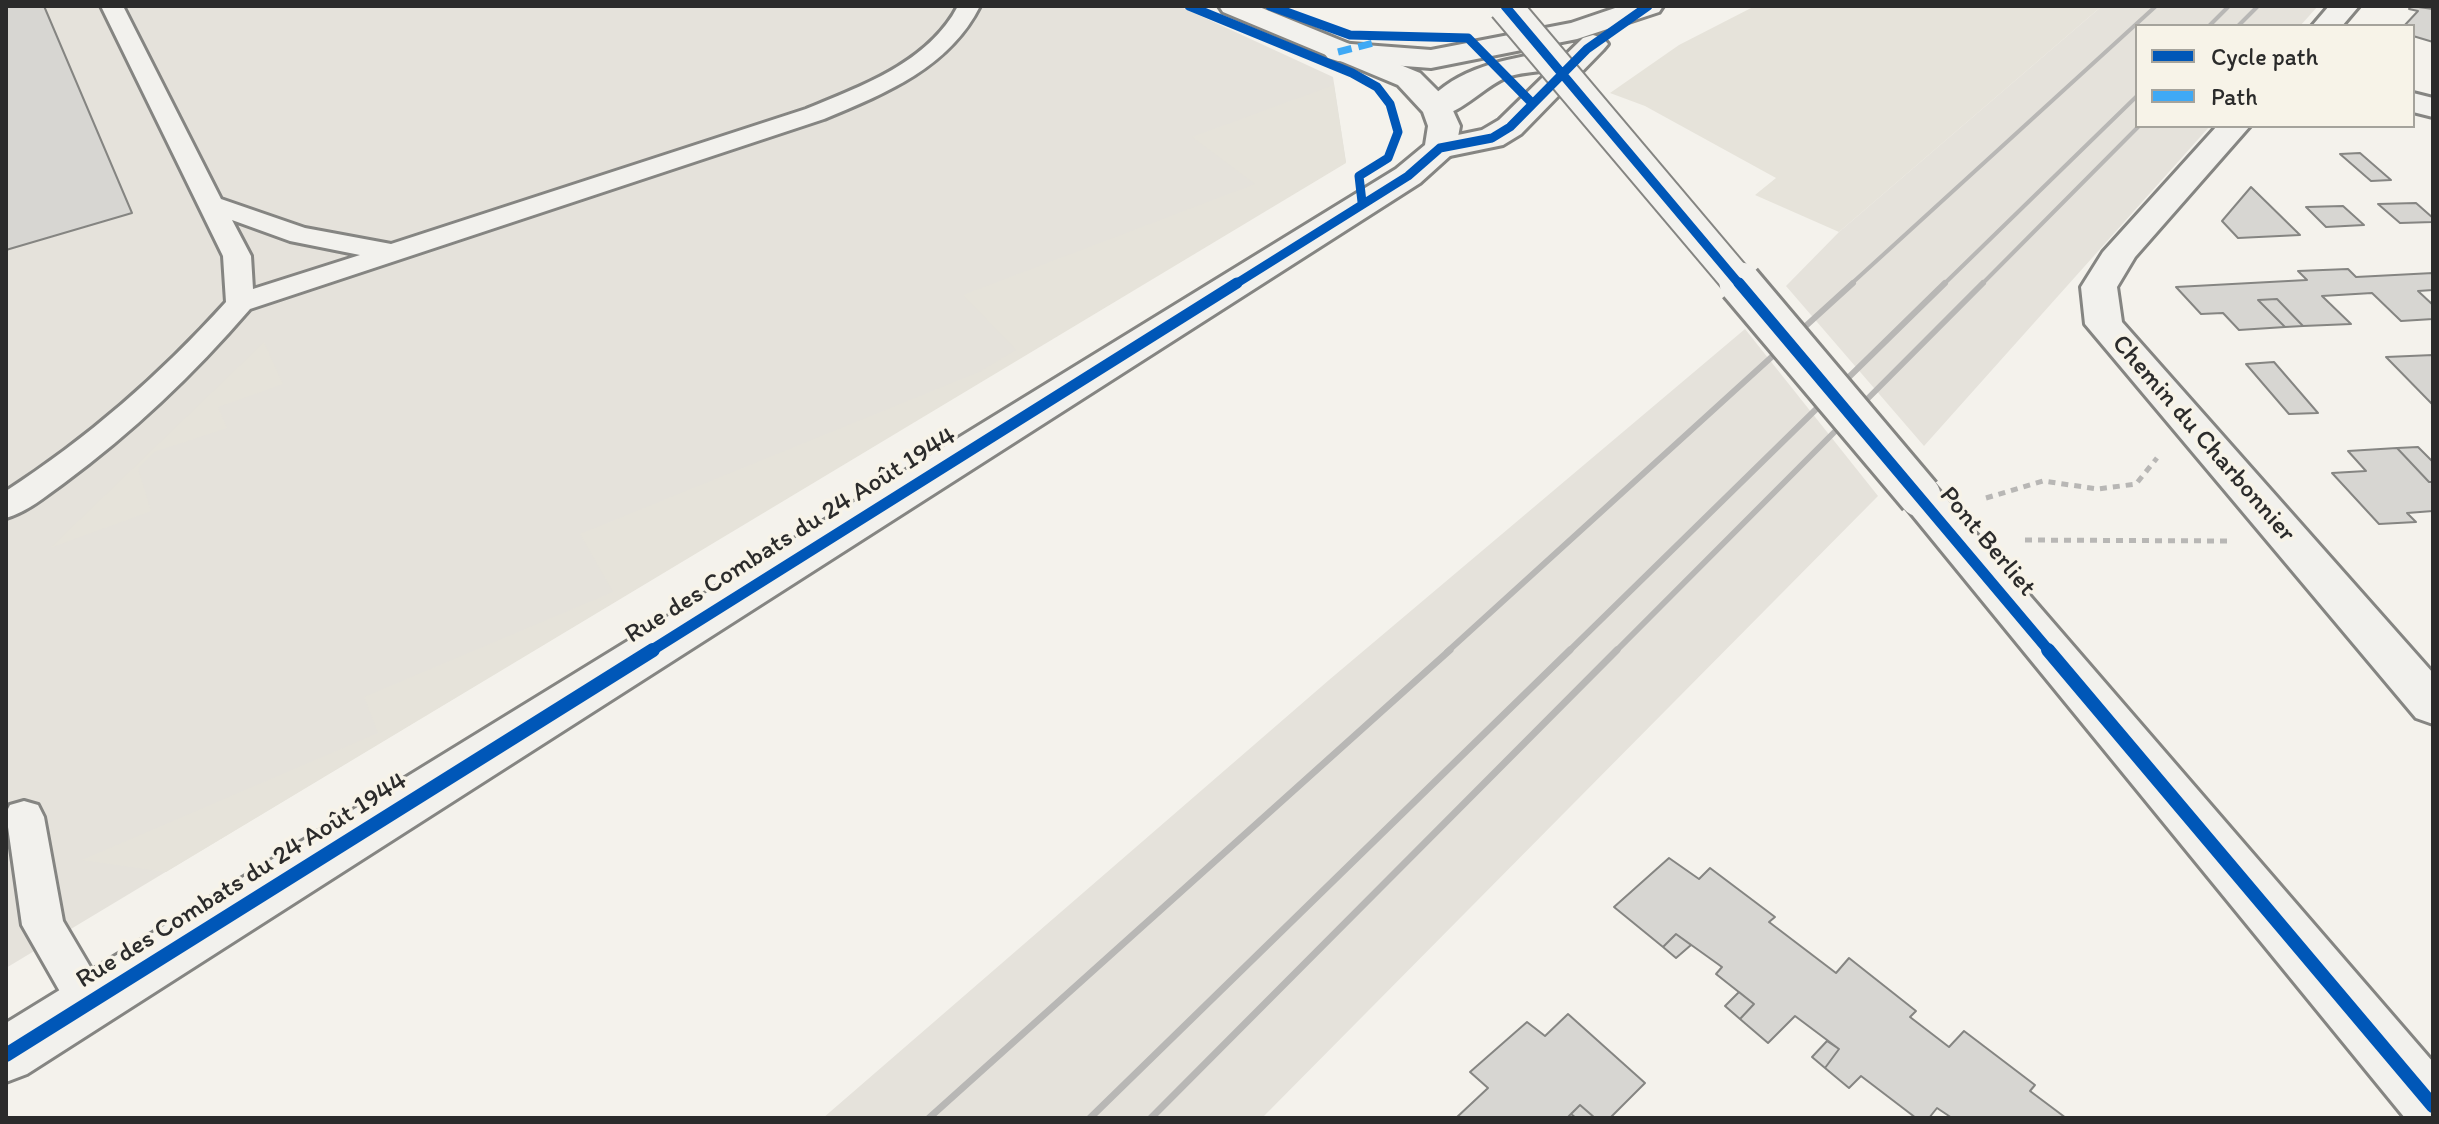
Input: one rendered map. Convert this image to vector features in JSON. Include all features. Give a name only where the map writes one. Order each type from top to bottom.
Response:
[{"type":"street","points":[[1233,6],[1409,79],[1439,128]]},
{"type":"street","name":"Pont Berliet","points":[[1505,6],[2433,1106]]},
{"type":"street","name":"Rue des Combats du 24 Août 1944","points":[[1338,52],[1431,59],[1577,30],[1648,6]]},
{"type":"street","name":"Rue des Combats du 24 Août 1944","points":[[1439,128],[1492,138],[1510,127],[1587,49],[1648,6]]},
{"type":"street","points":[[2328,24],[2345,6]]},
{"type":"street","name":"Rue des Combats du 24 Août 1944","points":[[6,1055],[1408,176],[1463,89],[1500,69],[1559,58],[1587,49]]},
{"type":"street","name":"Chemin du Charbonnier","points":[[2232,128],[2121,252],[2099,287],[2104,324],[2433,705]]},
{"type":"lane","points":[[112,6],[237,256],[240,303]]},
{"type":"lane","points":[[6,507],[126,418],[200,351],[240,303],[815,114],[866,93],[915,64],[950,37],[969,6]]},
{"type":"lane","points":[[209,203],[299,235],[393,253]]},
{"type":"lane","points":[[24,817],[43,925],[90,1004]]},
{"type":"path","points":[[1914,489],[1977,500],[2043,481],[2098,489],[2136,484],[2155,460],[2195,429]]},
{"type":"path","points":[[1956,539],[2292,542]]},
{"type":"shaded area","points":[[6,6],[1179,6],[1333,77],[1346,162],[6,968]]},
{"type":"shaded area","points":[[1755,6],[2102,6],[1839,232],[1755,195],[1776,178],[1645,106],[1610,93],[1679,45]]},
{"type":"shaded area","points":[[2102,6],[2318,6],[2302,24],[2135,24],[2135,128],[2208,128],[1924,446],[1786,286],[1839,232]]},
{"type":"shaded area","points":[[1334,85],[1346,163],[166,872],[82,860],[378,733],[364,697],[613,592],[580,534],[979,372],[1016,350],[963,295],[1255,184],[1192,137]]},
{"type":"shaded area","points":[[1745,329],[1878,496],[1262,1118],[823,1118],[1329,680]]},
{"type":"shaded area","points":[[264,342],[283,384],[218,407],[227,428],[154,452],[138,468],[151,511],[50,548]]},
{"type":"building","points":[[6,6],[44,6],[132,213],[6,250]]},
{"type":"building","points":[[2411,6],[2433,9],[2433,42],[2415,37],[2415,24],[2406,24],[2418,11],[2409,9]]},
{"type":"building","points":[[2360,153],[2391,180],[2371,181],[2340,154]]},
{"type":"building","points":[[2251,187],[2300,235],[2238,238],[2222,221]]},
{"type":"building","points":[[2416,203],[2433,218],[2433,222],[2400,223],[2378,204]]},
{"type":"building","points":[[2343,206],[2364,225],[2326,227],[2306,207]]},
{"type":"building","points":[[2348,269],[2356,277],[2433,273],[2433,290],[2418,291],[2433,305],[2433,319],[2401,321],[2372,293],[2322,296],[2351,324],[2303,326],[2277,299],[2258,300],[2285,327],[2239,330],[2223,313],[2201,314],[2176,287],[2307,280],[2298,271]]},
{"type":"building","points":[[2277,299],[2303,326],[2285,327],[2258,300]]},
{"type":"building","points":[[2433,355],[2433,405],[2386,357]]},
{"type":"building","points":[[2274,362],[2318,413],[2289,414],[2246,364]]},
{"type":"building","points":[[2418,447],[2433,462],[2433,482],[2429,482],[2397,448]]},
{"type":"building","points":[[2397,448],[2429,482],[2433,482],[2433,511],[2407,513],[2416,522],[2379,524],[2332,473],[2366,471],[2348,451]]},
{"type":"building","points":[[1669,858],[1699,879],[1710,868],[1775,917],[1769,922],[1836,973],[1849,958],[1916,1011],[1910,1017],[1949,1047],[1964,1031],[2035,1085],[2030,1091],[2066,1118],[1952,1118],[1937,1108],[1929,1118],[1916,1118],[1861,1076],[1849,1088],[1825,1068],[1839,1049],[1795,1016],[1768,1043],[1740,1019],[1754,1004],[1716,974],[1722,967],[1676,934],[1663,947],[1614,907]]},
{"type":"building","points":[[1676,934],[1691,945],[1676,958],[1663,947]]},
{"type":"building","points":[[1739,992],[1754,1004],[1740,1019],[1725,1006]]},
{"type":"building","points":[[1568,1014],[1645,1083],[1610,1118],[1595,1118],[1580,1105],[1567,1118],[1456,1118],[1488,1088],[1470,1072],[1527,1022],[1545,1036]]},
{"type":"building","points":[[1827,1041],[1839,1049],[1825,1068],[1812,1057]]},
{"type":"building","points":[[1580,1105],[1595,1118],[1576,1118],[1571,1114]]},
{"type":"railway","points":[[2136,24],[2156,6]]},
{"type":"railway","points":[[2211,24],[2229,6]]},
{"type":"railway","points":[[2240,24],[2258,6]]},
{"type":"railway","points":[[1850,285],[2135,25]]},
{"type":"railway","points":[[1943,285],[2135,98]]},
{"type":"railway","points":[[1981,285],[2137,128]]},
{"type":"railway","points":[[1447,652],[1853,283]]},
{"type":"railway","points":[[1568,652],[1945,283]]},
{"type":"railway","points":[[1615,652],[1983,283]]},
{"type":"railway","points":[[929,1118],[1450,650]]},
{"type":"railway","points":[[1090,1118],[1570,650]]},
{"type":"railway","points":[[1151,1118],[1617,650]]},
{"type":"marked path","points":[[1338,52],[1373,43]]},
{"type":"cycle path","points":[[1189,6],[1352,73],[1377,87],[1390,104],[1398,132],[1388,158],[1359,176],[1362,202]]},
{"type":"cycle path","points":[[1270,6],[1350,35],[1468,38],[1532,103]]},
{"type":"cycle path","points":[[1505,6],[2433,1106]]},
{"type":"cycle path","points":[[6,1055],[1408,176],[1440,148],[1492,138],[1510,127],[1587,49],[1648,6]]}]
